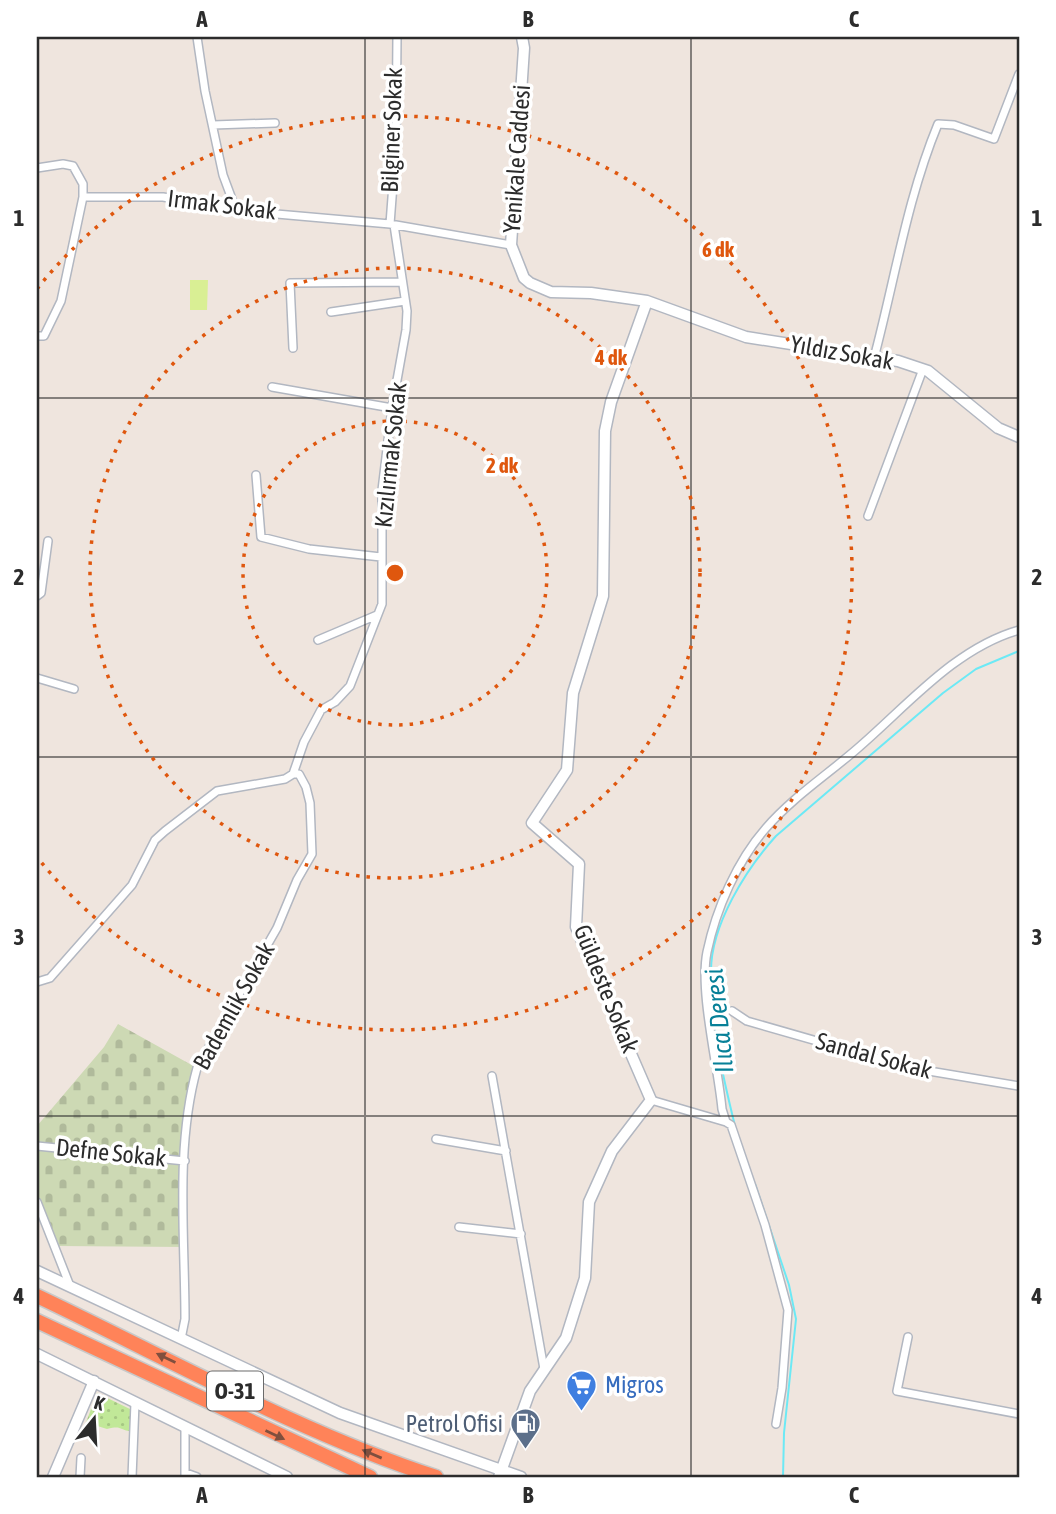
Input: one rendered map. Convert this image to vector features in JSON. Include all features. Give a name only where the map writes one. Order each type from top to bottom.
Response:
[{"type":"highway","name":"O-31","points":[[37,1296],[294,1419],[374,1455],[436,1477]]},
{"type":"highway","name":"O-31","points":[[37,1321],[370,1477]]},
{"type":"street","points":[[197,37],[223,176],[236,209]]},
{"type":"street","name":"Bilginer Sokak","points":[[392,225],[397,37]]},
{"type":"street","name":"Yenikale Caddesi","points":[[522,37],[524,48],[511,246],[524,278],[540,289],[647,301]]},
{"type":"street","points":[[874,358],[894,284],[905,223],[938,124],[954,125],[994,139],[1019,74]]},
{"type":"street","points":[[213,125],[275,123]]},
{"type":"street","points":[[37,168],[63,164],[73,166],[83,184],[83,197],[61,301],[44,335],[37,336]]},
{"type":"street","name":"Irmak Sokak","points":[[83,197],[150,196],[236,209],[392,225],[511,246]]},
{"type":"street","name":"Kızılırmak Sokak","points":[[293,774],[304,742],[321,710],[345,693],[359,669],[382,604],[383,490],[392,408],[406,330],[405,301],[392,225]]},
{"type":"street","points":[[293,348],[290,283],[401,282]]},
{"type":"street","points":[[331,312],[405,301]]},
{"type":"street","name":"Yıldız Sokak","points":[[647,301],[746,337],[874,358],[923,369],[998,428],[1019,437]]},
{"type":"street","name":"Güldeste Sokak","points":[[647,301],[611,402],[605,431],[603,596],[573,693],[568,770],[532,823],[579,864],[576,927],[651,1100]]},
{"type":"street","points":[[868,516],[923,369]]},
{"type":"street","points":[[272,387],[392,408]]},
{"type":"street","points":[[256,475],[261,537],[309,549],[381,557]]},
{"type":"street","points":[[37,596],[41,593],[48,541]]},
{"type":"street","points":[[318,640],[376,615]]},
{"type":"street","points":[[726,1122],[705,982],[707,952],[723,903],[744,860],[765,829],[803,792],[856,750],[961,658],[982,645],[1019,631]]},
{"type":"street","points":[[37,678],[74,689]]},
{"type":"street","points":[[37,982],[50,978],[132,885],[144,868],[155,840],[203,800],[217,791],[285,779],[293,774]]},
{"type":"street","name":"Bademlik Sokak","points":[[181,1339],[185,1319],[185,1161],[191,1091],[197,1068],[277,928],[297,880],[313,854],[314,840],[306,787],[299,774],[293,774]]},
{"type":"street","name":"Sandal Sokak","points":[[732,1011],[747,1021],[911,1068],[1019,1086]]},
{"type":"street","points":[[492,1076],[545,1370]]},
{"type":"street","points":[[500,1474],[530,1391],[566,1338],[585,1278],[589,1202],[612,1151],[651,1100],[731,1125],[765,1225],[788,1310],[782,1388],[776,1424]]},
{"type":"street","points":[[436,1139],[506,1151]]},
{"type":"street","name":"Defne Sokak","points":[[37,1146],[185,1161]]},
{"type":"street","points":[[37,1202],[70,1287]]},
{"type":"street","points":[[459,1227],[521,1234]]},
{"type":"street","points":[[37,1271],[340,1413],[500,1474],[521,1477]]},
{"type":"street","points":[[908,1337],[897,1391],[1019,1414]]},
{"type":"street","points":[[37,1354],[286,1477]]},
{"type":"street","points":[[53,1477],[94,1381]]},
{"type":"street","points":[[132,1477],[135,1403]]},
{"type":"street","points":[[185,1429],[186,1475],[197,1477]]},
{"type":"street","points":[[80,1477],[81,1458]]},
{"type":"green space","points":[[190,280],[208,280],[207,310],[190,310]]},
{"type":"green space","points":[[118,1024],[197,1068],[186,1129],[185,1247],[56,1246],[37,1202],[37,1126],[104,1047]]},
{"type":"green space","points":[[97,1393],[132,1410],[130,1431],[91,1424],[84,1428]]},
{"type":"waterway","name":"Ilıca Deresi","points":[[735,1126],[715,1030],[711,971],[717,935],[742,881],[776,836],[943,693],[976,669],[1019,651]]},
{"type":"waterway","name":"Ilıca Deresi","points":[[755,1184],[789,1285],[796,1319],[784,1433],[783,1477]]},
{"type":"place","name":"Migros","points":[[582,1412]]},
{"type":"place","name":"Petrol Ofisi","points":[[526,1451]]}]
